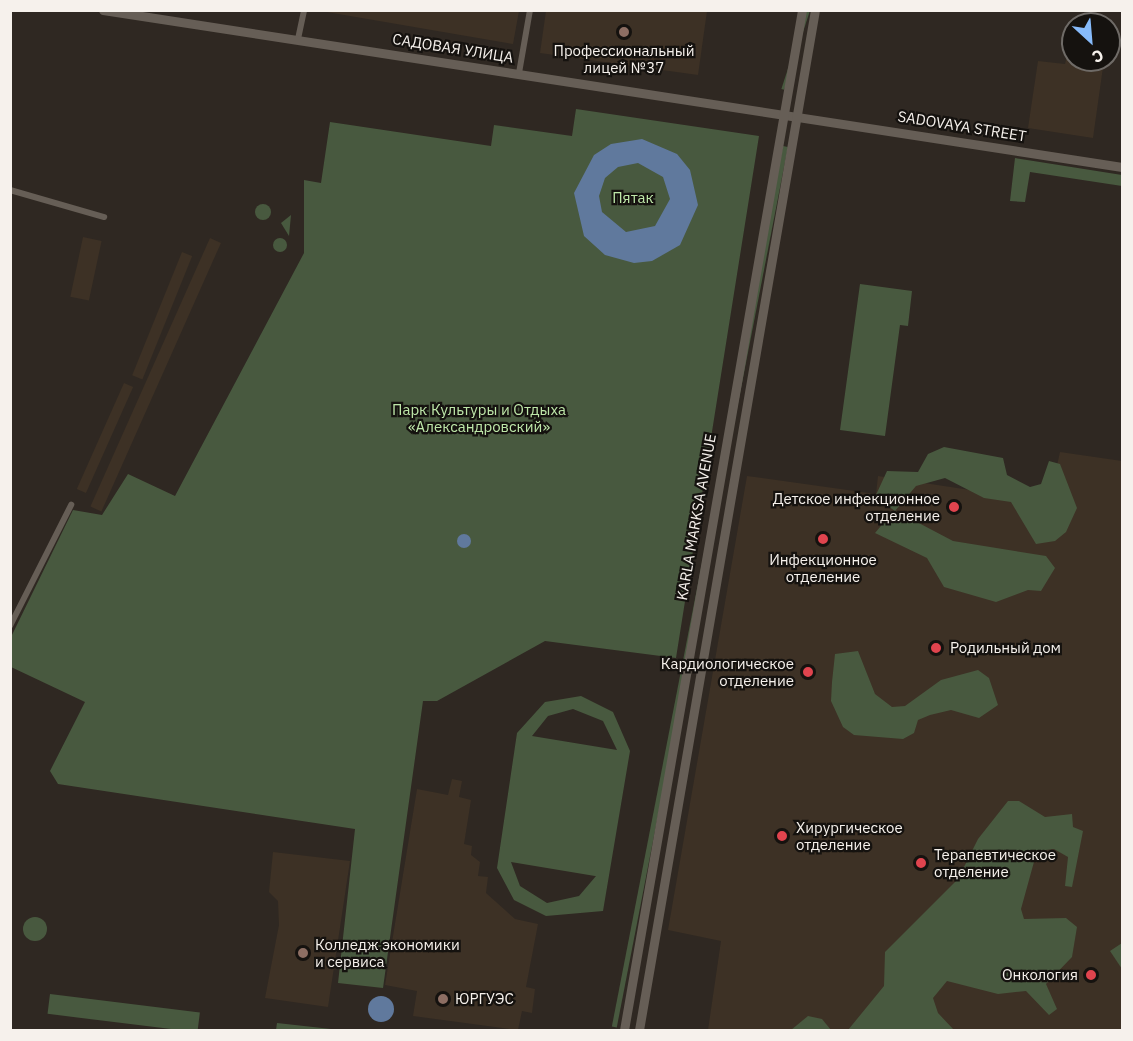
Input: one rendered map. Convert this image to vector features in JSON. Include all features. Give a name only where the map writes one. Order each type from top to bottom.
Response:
[{"type":"main road","name":"САДОВАЯ УЛИЦА","points":[[103,10],[797,116]]},
{"type":"main road","name":"KARLA MARKSA AVENUE","points":[[624,1030],[781,115],[802,10]]},
{"type":"main road","points":[[639,1030],[814,10]]},
{"type":"main road","name":"SADOVAYA STREET","points":[[797,116],[1122,167]]},
{"type":"street","points":[[298,39],[304,10]]},
{"type":"street","points":[[519,73],[530,10]]},
{"type":"street","points":[[10,190],[104,217]]},
{"type":"street","points":[[10,627],[71,505]]},
{"type":"shaded area","points":[[321,10],[519,11],[513,44]]},
{"type":"shaded area","name":"Профессиональный лицей №37","points":[[546,11],[707,11],[698,75],[540,53]]},
{"type":"shaded area","points":[[1038,61],[1061,64],[1061,72],[1102,72],[1093,138],[1028,128]]},
{"type":"shaded area","points":[[83,237],[102,241],[89,301],[70,297]]},
{"type":"shaded area","points":[[210,238],[221,243],[101,511],[90,507]]},
{"type":"shaded area","points":[[182,252],[192,256],[142,379],[132,375]]},
{"type":"shaded area","points":[[124,383],[133,387],[86,493],[77,489]]},
{"type":"shaded area","points":[[1060,452],[1122,461],[1122,1030],[708,1030],[721,941],[668,930],[747,476],[876,494],[878,476],[1049,502]]},
{"type":"shaded area","points":[[452,779],[462,781],[459,797],[471,800],[464,844],[472,846],[471,855],[480,862],[478,876],[488,877],[486,893],[515,919],[538,924],[526,987],[535,989],[532,1013],[522,1011],[518,1030],[413,1016],[417,991],[385,985],[417,789],[448,795]]},
{"type":"shaded area","points":[[273,852],[350,861],[328,1007],[265,998],[279,925],[278,901],[269,892]]},
{"type":"green space","points":[[807,10],[810,11],[784,90],[781,89]]},
{"type":"green space","name":"Парк Культуры и Отдыха «Александровский»","points":[[576,109],[759,136],[676,658],[545,641],[437,701],[423,701],[383,988],[338,983],[355,829],[58,784],[50,771],[85,702],[11,667],[10,639],[73,510],[102,515],[128,474],[175,496],[304,253],[304,180],[321,183],[330,122],[491,146],[494,125],[572,136]]},
{"type":"green space","points":[[783,146],[788,147],[617,1027],[612,1027]]},
{"type":"green space","points":[[1015,158],[1122,175],[1122,186],[1030,172],[1025,202],[1010,201]]},
{"type":"green space","points":[[263,204],[271,212],[263,220],[255,212]]},
{"type":"green space","points":[[291,215],[289,236],[281,223]]},
{"type":"green space","points":[[277,238],[283,238],[287,245],[283,252],[277,252],[273,248],[273,242]]},
{"type":"green space","points":[[860,284],[912,291],[908,326],[900,325],[885,436],[840,430]]},
{"type":"green space","points":[[944,447],[1003,458],[1007,475],[1030,487],[1041,484],[1049,461],[1060,464],[1077,508],[1066,532],[1055,541],[1036,544],[1011,502],[984,498],[945,478],[916,486],[895,511],[875,497],[887,471],[918,472],[928,454]]},
{"type":"green space","points":[[885,521],[915,521],[953,541],[1046,556],[1055,568],[1041,591],[1028,590],[996,602],[944,587],[927,558],[875,533]]},
{"type":"green space","points":[[858,651],[875,694],[892,707],[905,706],[941,680],[978,670],[989,678],[998,705],[979,718],[951,710],[930,715],[918,720],[914,733],[903,739],[854,735],[843,727],[831,701],[835,654]]},
{"type":"green space","points":[[581,696],[613,712],[630,751],[603,911],[546,916],[514,900],[497,868],[517,733],[545,702]],"holes":[[[573,709],[603,721],[617,750],[532,736],[548,716]],[[511,862],[595,876],[596,876],[579,896],[547,903],[520,886]]]},
{"type":"green space","points":[[1008,801],[1019,801],[1045,817],[1072,814],[1073,827],[1083,831],[1072,887],[1065,886],[1068,857],[1054,849],[1037,851],[1021,909],[1024,919],[1066,918],[1077,927],[1072,957],[1046,984],[1057,1009],[1049,1015],[1026,991],[998,994],[947,981],[933,998],[938,1013],[954,1030],[848,1030],[884,986],[885,952],[958,879],[978,839]]},
{"type":"green space","points":[[35,917],[43,921],[47,929],[43,937],[35,941],[27,937],[23,929],[27,921]]},
{"type":"green space","points":[[1122,943],[1122,969],[1110,951]]},
{"type":"green space","points":[[50,994],[200,1012],[198,1030],[179,1030],[48,1014]]},
{"type":"green space","points":[[808,1016],[822,1019],[831,1030],[791,1030]]},
{"type":"green space","points":[[277,1023],[340,1030],[276,1030]]},
{"type":"water","points":[[642,139],[677,154],[690,170],[698,205],[680,245],[652,261],[634,263],[605,255],[584,236],[574,193],[594,155],[611,144]],"holes":[[[638,163],[663,177],[670,199],[655,226],[626,232],[602,212],[599,196],[605,178],[618,167]]]},
{"type":"water","points":[[464,534],[469,536],[471,541],[469,546],[464,548],[459,546],[457,541],[459,536]]},
{"type":"water","points":[[381,996],[390,1000],[394,1009],[390,1018],[381,1022],[372,1018],[368,1009],[372,1000]]},
{"type":"place","name":"Профессиональный лицей №37","points":[[624,32]]},
{"type":"place","name":"Детское инфекционное отделение","points":[[954,507]]},
{"type":"place","name":"Инфекционное отделение","points":[[823,539]]},
{"type":"place","name":"Родильный дом","points":[[936,648]]},
{"type":"place","name":"Кардиологическое отделение","points":[[808,672]]},
{"type":"place","name":"Хирургическое отделение","points":[[782,836]]},
{"type":"place","name":"Терапевтическое отделение","points":[[921,863]]},
{"type":"place","name":"Колледж экономики и сервиса","points":[[303,953]]},
{"type":"place","name":"Онкология","points":[[1091,975]]},
{"type":"place","name":"ЮРГУЭС","points":[[443,999]]},
{"type":"park label","name":"Пятак","points":[[633,198]]}]
